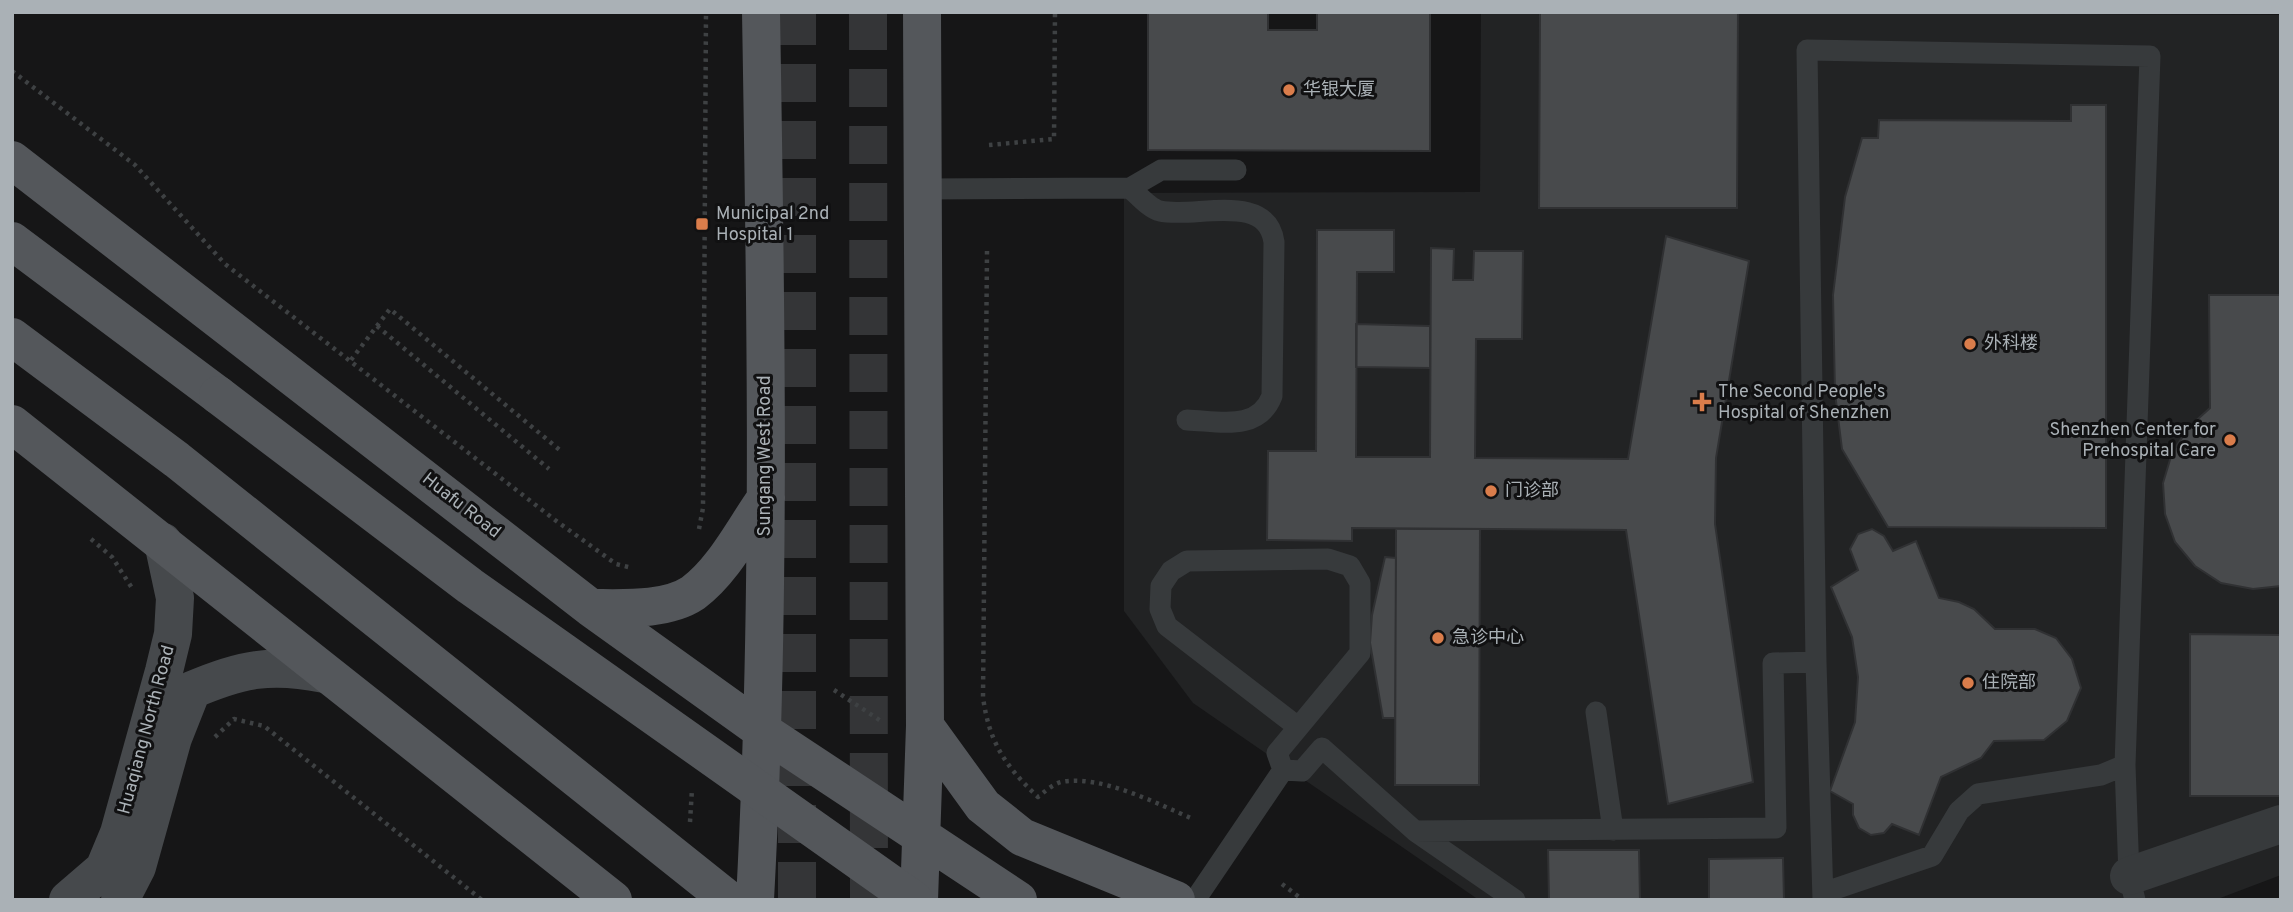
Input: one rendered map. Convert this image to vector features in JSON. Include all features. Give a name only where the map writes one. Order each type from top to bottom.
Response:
[{"type":"main road","name":"Sungang West Road","points":[[755,900],[764,732],[766,498],[761,12]]},
{"type":"main road","points":[[916,900],[925,726],[922,12]]},
{"type":"main road","name":"Huafu Road","points":[[12,160],[591,608],[764,732],[1018,900]]},
{"type":"main road","points":[[12,242],[470,586],[916,900]]},
{"type":"main road","points":[[12,337],[177,460],[729,900]]},
{"type":"main road","points":[[12,424],[163,542],[324,674],[613,900]]},
{"type":"main road","points":[[591,608],[653,606],[691,594],[713,574],[766,498]]},
{"type":"main road","name":"Huaqiang North Road","points":[[68,900],[104,869],[114,845],[164,671],[173,634],[175,598],[163,542]]},
{"type":"main road","name":"Huaqiang North Road","points":[[120,900],[137,867],[173,738],[192,690],[232,673],[260,668],[290,667],[324,674]]},
{"type":"main road","points":[[925,726],[983,806],[1022,837],[1062,856],[1176,900]]},
{"type":"street","points":[[2132,888],[2281,824]]},
{"type":"lane","points":[[2125,765],[2101,775],[1978,794],[1959,811],[1932,856],[1823,896],[1816,662],[1807,50],[2150,56],[2125,765],[2132,888]]},
{"type":"lane","points":[[923,189],[1130,188],[1161,170],[1236,170]]},
{"type":"lane","points":[[1130,188],[1158,211],[1250,213],[1267,224],[1274,238],[1272,393],[1268,406],[1258,417],[1245,421],[1187,420]]},
{"type":"lane","points":[[1283,770],[1277,753],[1360,653],[1361,588],[1357,574],[1345,563],[1334,559],[1200,558],[1178,565],[1168,574],[1160,591],[1160,609],[1167,626],[1298,727]]},
{"type":"lane","points":[[1415,831],[1776,828],[1773,663],[1816,662]]},
{"type":"lane","points":[[1596,712],[1613,830]]},
{"type":"lane","points":[[1283,770],[1302,771],[1322,748],[1415,831],[1515,900]]},
{"type":"lane","points":[[1195,900],[1283,770]]},
{"type":"path","points":[[697,538],[703,508],[706,12]]},
{"type":"path","points":[[989,145],[1054,139],[1055,12]]},
{"type":"path","points":[[12,71],[135,165],[225,264],[575,535],[616,564],[641,570]]},
{"type":"path","points":[[987,251],[983,697],[987,730],[1014,775],[1038,797],[1060,782],[1090,783],[1131,793],[1193,819]]},
{"type":"path","points":[[351,360],[390,309],[561,451]]},
{"type":"path","points":[[377,326],[549,469]]},
{"type":"path","points":[[81,530],[112,557],[134,591]]},
{"type":"path","points":[[834,690],[881,721]]},
{"type":"path","points":[[210,742],[234,719],[264,726],[482,900]]},
{"type":"path","points":[[690,827],[693,777]]},
{"type":"path","points":[[1282,884],[1303,900]]},
{"type":"shaded area","name":"The Second People's Hospital of Shenzhen","points":[[1481,12],[2281,15],[2281,875],[2215,900],[1479,900],[1193,703],[1124,611],[1124,193],[1480,192]]},
{"type":"building","name":"华银大厦","points":[[1148,12],[1268,12],[1268,30],[1317,30],[1317,12],[1430,12],[1430,151],[1148,150]]},
{"type":"building","points":[[1540,12],[1738,12],[1737,208],[1539,208]]},
{"type":"building","name":"外科楼","points":[[2071,105],[2106,105],[2106,528],[1888,527],[1842,449],[1835,393],[1833,295],[1845,197],[1862,138],[1878,138],[1879,120],[2071,121]]},
{"type":"building","name":"门诊部","points":[[1317,230],[1394,230],[1394,272],[1357,272],[1356,457],[1430,457],[1431,248],[1454,249],[1453,280],[1473,280],[1474,251],[1523,251],[1522,339],[1476,339],[1475,458],[1628,459],[1666,236],[1749,261],[1716,458],[1715,524],[1753,782],[1668,804],[1626,530],[1352,528],[1352,541],[1267,540],[1268,451],[1316,451]]},
{"type":"building","name":"Shenzhen Center for Prehospital Care","points":[[2209,295],[2281,295],[2281,586],[2253,589],[2221,583],[2195,566],[2175,542],[2165,514],[2163,483],[2172,453],[2189,427],[2210,408]]},
{"type":"building","points":[[1356,324],[1430,326],[1430,368],[1356,367]]},
{"type":"building","name":"急诊中心","points":[[1396,529],[1480,529],[1479,785],[1395,785]]},
{"type":"building","name":"住院部","points":[[1872,529],[1884,536],[1893,551],[1916,541],[1939,598],[1959,602],[1974,609],[1995,629],[2035,629],[2056,638],[2072,659],[2081,688],[2067,721],[2044,740],[1994,741],[1981,758],[1941,777],[1919,835],[1892,824],[1884,833],[1871,835],[1859,828],[1853,815],[1853,804],[1830,791],[1855,722],[1858,677],[1852,637],[1831,587],[1858,570],[1850,549],[1858,534]]},
{"type":"building","points":[[1385,557],[1396,558],[1395,718],[1383,718],[1370,643],[1372,615]]},
{"type":"building","points":[[2190,634],[2281,635],[2281,796],[2190,796]]},
{"type":"building","points":[[1548,850],[1639,850],[1640,900],[1549,900]]},
{"type":"building","points":[[1783,858],[1784,900],[1709,900],[1709,859]]},
{"type":"tunnel","points":[[797,12],[797,900]]},
{"type":"tunnel","points":[[868,12],[869,900]]},
{"type":"place","name":"华银大厦","points":[[1289,90]]},
{"type":"place","name":"Municipal 2nd Hospital 1","points":[[702,224]]},
{"type":"place","name":"外科楼","points":[[1970,344]]},
{"type":"place","name":"The Second People's Hospital of Shenzhen","points":[[1702,402]]},
{"type":"place","name":"Shenzhen Center for Prehospital Care","points":[[2230,440]]},
{"type":"place","name":"门诊部","points":[[1491,491]]},
{"type":"place","name":"急诊中心","points":[[1438,638]]},
{"type":"place","name":"住院部","points":[[1968,683]]}]
